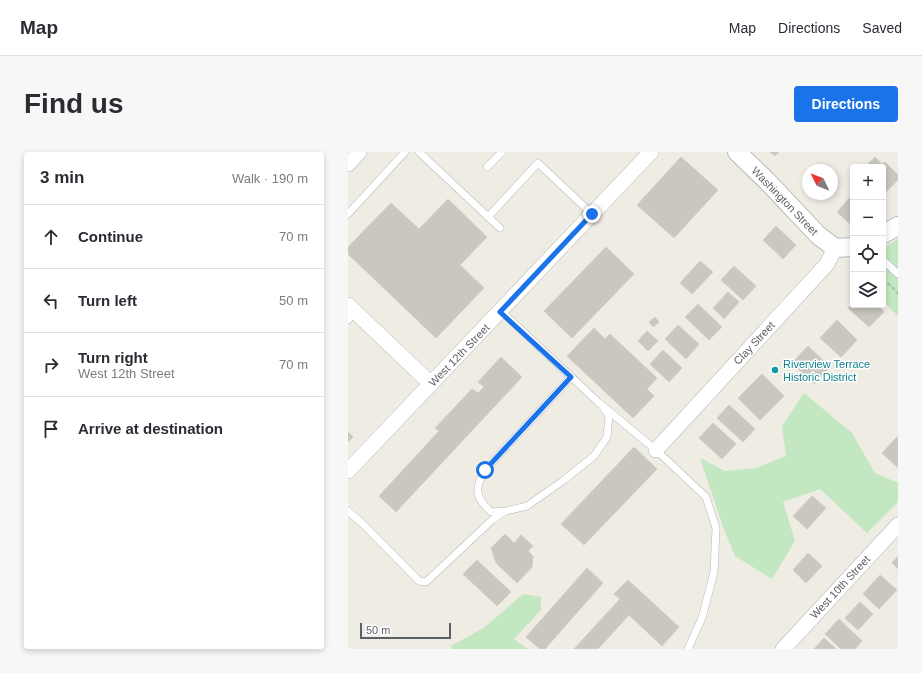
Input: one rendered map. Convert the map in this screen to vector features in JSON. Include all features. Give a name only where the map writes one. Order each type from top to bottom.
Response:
[{"type":"street","points":[[348,164],[359,152]]},
{"type":"street","name":"West 12th Street","points":[[348,471],[651,152]]},
{"type":"street","name":"Washington Street","points":[[737,152],[818,235],[835,248]]},
{"type":"street","points":[[886,232],[898,226]]},
{"type":"street","points":[[835,248],[850,247]]},
{"type":"street","name":"Clay Street","points":[[656,450],[827,264],[835,248]]},
{"type":"street","points":[[350,312],[431,384]]},
{"type":"street","name":"West 10th Street","points":[[782,649],[898,525]]},
{"type":"lane","points":[[348,214],[405,152]]},
{"type":"lane","points":[[419,152],[500,228]]},
{"type":"lane","points":[[487,167],[502,152]]},
{"type":"lane","points":[[488,217],[538,163],[592,214]]},
{"type":"lane","points":[[886,263],[898,274]]},
{"type":"lane","points":[[500,312],[598,402],[656,450],[706,496],[716,528],[714,572],[702,618],[688,649]]},
{"type":"lane","points":[[571,377],[485,470],[478,482],[478,495],[484,505],[491,512],[506,511],[527,506],[564,480],[594,456],[607,437],[609,416],[598,402]]},
{"type":"lane","points":[[348,511],[363,524],[419,581],[426,582],[492,520],[506,511]]},
{"type":"path","points":[[886,281],[894,288],[898,294]]},
{"type":"green space","points":[[898,239],[898,316],[886,304],[886,246]]},
{"type":"green space","points":[[804,393],[852,433],[875,473],[898,483],[898,502],[867,533],[820,489],[783,502],[795,541],[772,579],[735,556],[723,527],[700,458],[725,471],[756,468],[786,456],[782,426]]},
{"type":"green space","points":[[523,594],[541,597],[541,610],[514,639],[528,649],[452,649],[451,646],[485,627]]},
{"type":"building","points":[[770,152],[779,152],[775,156]]},
{"type":"building","points":[[681,157],[718,190],[674,238],[637,205]]},
{"type":"building","points":[[875,157],[882,164],[868,164]]},
{"type":"building","points":[[885,162],[898,175],[898,180],[886,192],[886,164],[882,164]]},
{"type":"building","points":[[850,197],[850,224],[837,212]]},
{"type":"building","points":[[448,199],[487,237],[460,265],[484,288],[436,338],[348,254],[348,247],[391,203],[419,229]]},
{"type":"building","points":[[776,226],[796,245],[783,259],[763,240]]},
{"type":"building","points":[[606,247],[634,274],[572,338],[544,311]]},
{"type":"building","points":[[700,261],[713,272],[692,294],[680,283]]},
{"type":"building","points":[[734,266],[756,286],[743,300],[721,280]]},
{"type":"building","points":[[728,292],[739,302],[724,319],[713,308]]},
{"type":"building","points":[[698,304],[722,327],[709,340],[685,317]]},
{"type":"building","points":[[850,306],[850,308],[880,308],[884,312],[869,327],[848,308]]},
{"type":"building","points":[[655,317],[659,322],[653,327],[649,322]]},
{"type":"building","points":[[837,320],[857,340],[841,357],[820,338]]},
{"type":"building","points":[[678,325],[699,344],[686,359],[665,339]]},
{"type":"building","points":[[594,328],[605,339],[610,334],[657,378],[647,389],[654,396],[633,418],[567,356]]},
{"type":"building","points":[[647,331],[658,341],[648,351],[638,341]]},
{"type":"building","points":[[808,346],[830,367],[814,384],[792,363]]},
{"type":"building","points":[[663,350],[682,368],[669,382],[650,364]]},
{"type":"building","points":[[501,357],[522,377],[396,512],[379,496],[439,431],[435,428],[472,389],[478,393],[484,387],[478,382]]},
{"type":"building","points":[[762,374],[784,396],[760,420],[738,398]]},
{"type":"building","points":[[729,405],[755,429],[743,442],[717,418]]},
{"type":"building","points":[[713,423],[736,444],[722,459],[699,438]]},
{"type":"building","points":[[348,432],[353,437],[348,442]]},
{"type":"building","points":[[898,436],[898,468],[882,453]]},
{"type":"building","points":[[634,447],[657,469],[584,545],[561,524]]},
{"type":"building","points":[[812,496],[826,508],[807,529],[793,516]]},
{"type":"building","points":[[505,534],[514,543],[521,535],[533,546],[528,551],[533,556],[532,567],[517,583],[496,563],[491,548]]},
{"type":"building","points":[[808,553],[822,566],[806,583],[793,570]]},
{"type":"building","points":[[898,556],[898,569],[892,563]]},
{"type":"building","points":[[477,560],[511,592],[497,606],[463,574]]},
{"type":"building","points":[[587,568],[603,583],[545,649],[540,649],[526,637]]},
{"type":"building","points":[[880,575],[897,590],[879,609],[863,594]]},
{"type":"building","points":[[628,580],[679,627],[662,646],[629,615],[598,649],[574,649],[620,599],[614,594]]},
{"type":"building","points":[[860,602],[873,614],[858,630],[845,618]]},
{"type":"building","points":[[839,619],[862,641],[855,649],[841,649],[825,634]]},
{"type":"building","points":[[824,638],[836,649],[814,649]]},
{"type":"place","name":"Riverview Terrace Historic District","points":[[775,370]]},
{"type":"route","points":[[485,470],[571,377],[500,312],[592,214]]}]
